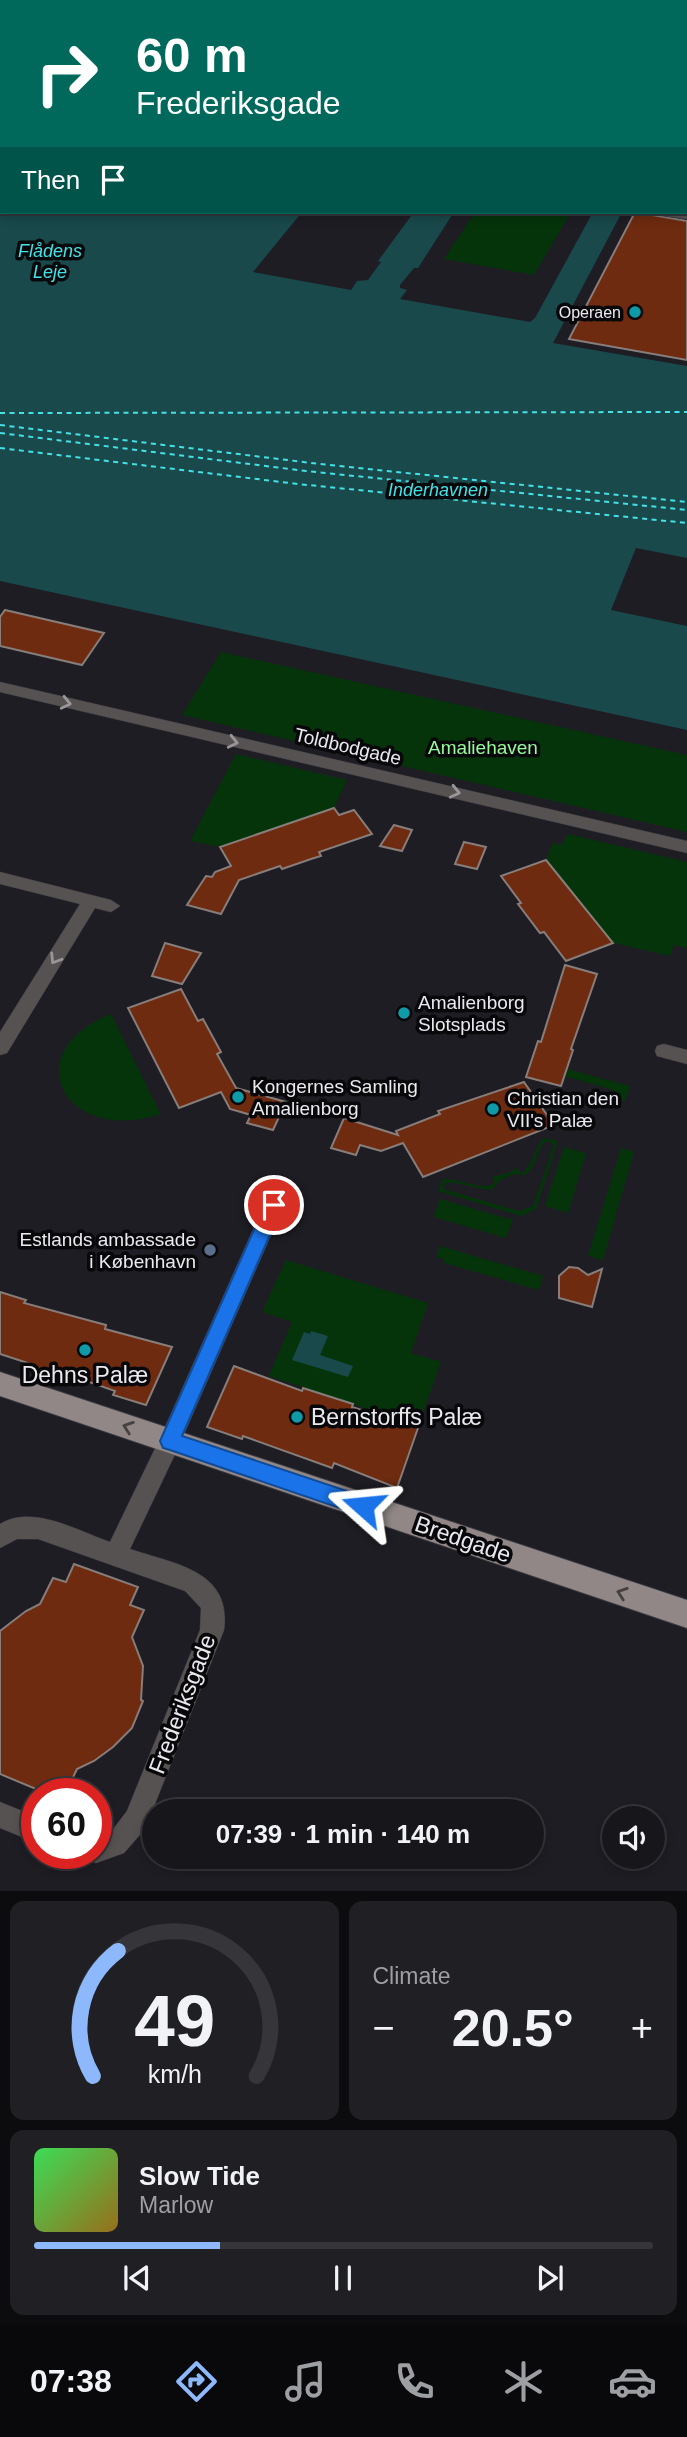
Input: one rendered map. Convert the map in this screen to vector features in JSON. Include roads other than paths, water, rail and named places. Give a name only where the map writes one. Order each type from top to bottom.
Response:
[{"type":"main road","name":"Bredgade","points":[[0,1384],[687,1614]]},
{"type":"street","name":"Toldbodgade","points":[[0,687],[687,848]]},
{"type":"street","points":[[0,878],[111,906]]},
{"type":"street","points":[[0,1048],[91,901]]},
{"type":"street","points":[[664,1051],[687,1057]]},
{"type":"street","points":[[115,1556],[170,1441],[274,1205]]},
{"type":"street","name":"Frederiksgade","points":[[0,1537],[14,1528],[25,1526],[192,1582],[205,1590],[214,1607],[212,1630],[161,1758],[129,1832],[117,1845],[112,1846]]},
{"type":"street","points":[[0,1815],[21,1824]]},
{"type":"water","name":"Inderhavnen","points":[[0,214],[300,214],[253,272],[351,290],[357,281],[368,280],[381,262],[378,261],[413,214],[452,214],[418,268],[414,268],[400,285],[400,288],[407,290],[400,299],[530,322],[535,318],[592,214],[621,214],[553,343],[687,366],[687,558],[636,548],[611,610],[687,626],[687,730],[0,581]]},
{"type":"water","points":[[311,1331],[328,1336],[320,1355],[353,1366],[348,1377],[292,1360],[304,1332],[310,1334]]},
{"type":"place","name":"Operaen","points":[[635,312]]},
{"type":"place","name":"Amalienborg Slotsplads","points":[[404,1013]]},
{"type":"place","name":"Kongernes Samling Amalienborg","points":[[238,1097]]},
{"type":"place","name":"Christian den VII's Palæ","points":[[493,1109]]},
{"type":"place","name":"Estlands ambassade i København","points":[[210,1250]]},
{"type":"place","name":"Dehns Palæ","points":[[85,1350]]},
{"type":"place","name":"Bernstorffs Palæ","points":[[297,1417]]},
{"type":"water label","name":"Flådens Leje","points":[[50,261]]},
{"type":"park label","name":"Amaliehaven","points":[[483,747]]}]
